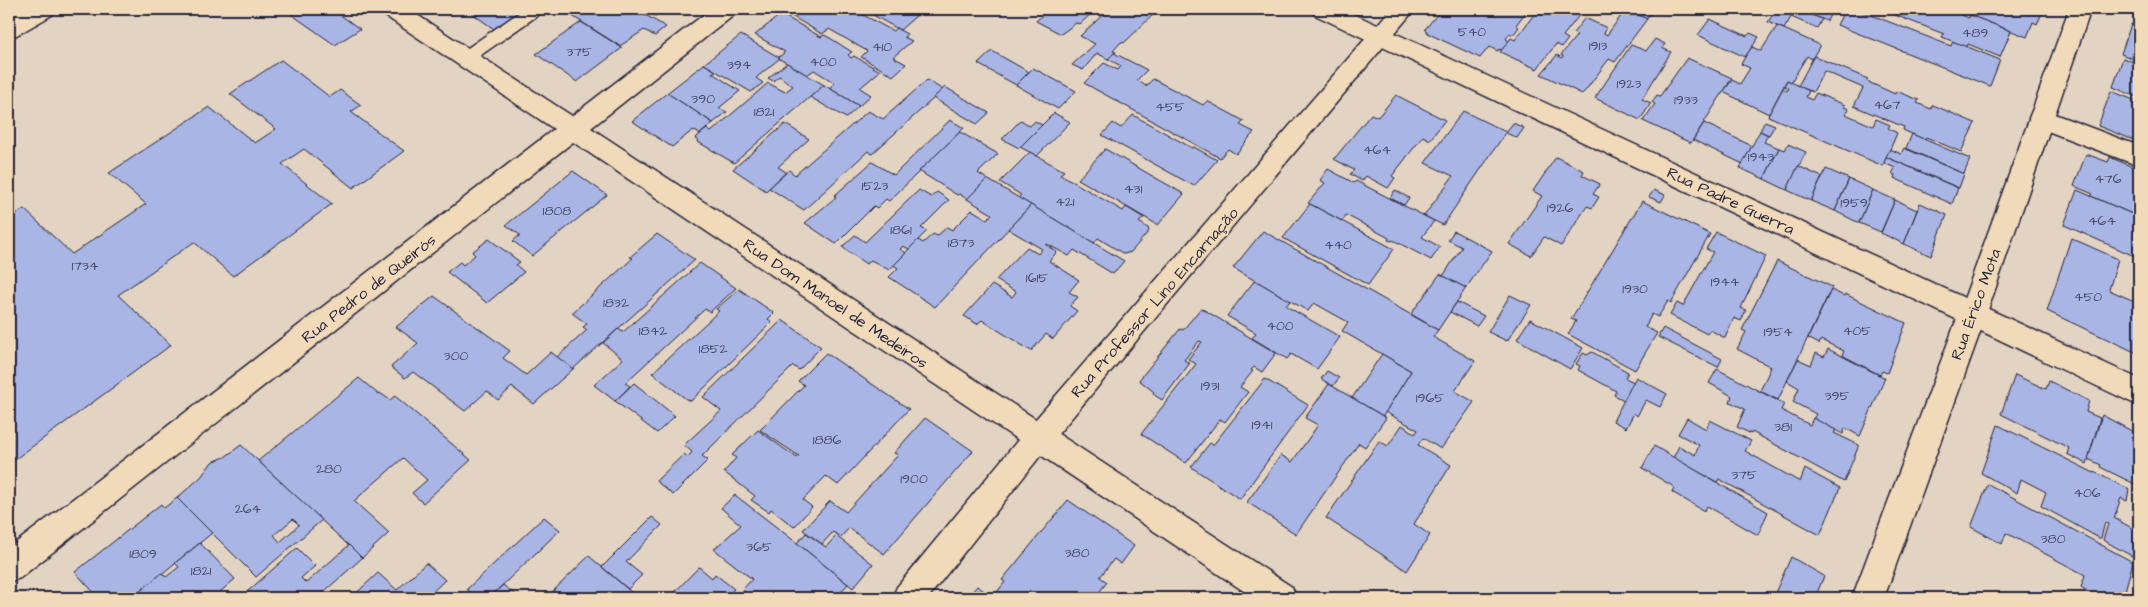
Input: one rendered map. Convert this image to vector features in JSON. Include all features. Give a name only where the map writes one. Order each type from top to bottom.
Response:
[{"type":"street","points":[[14,20],[44,9]]},
{"type":"street","name":"Rua Dom Manoel de Medeiros","points":[[392,9],[1281,598]]},
{"type":"street","name":"Rua Pedro de Queirós","points":[[9,566],[726,9]]},
{"type":"street","name":"Rua Padre Guerra","points":[[1323,9],[2139,393]]},
{"type":"street","name":"Rua Professor Lino Encarnação","points":[[908,598],[1038,437],[1404,9]]},
{"type":"street","name":"Rua Érico Mota","points":[[1868,598],[1973,314],[2080,9]]},
{"type":"street","points":[[2041,118],[2139,156]]},
{"type":"lane","points":[[465,58],[535,9]]},
{"type":"building","points":[[300,9],[332,9],[360,29],[335,45],[291,14]]},
{"type":"building","points":[[466,9],[523,9],[494,29]]},
{"type":"building","points":[[576,9],[635,9],[666,27],[655,36],[644,30],[620,46],[569,14]]},
{"type":"building","points":[[642,9],[665,9],[655,16]]},
{"type":"building","points":[[786,9],[852,9],[893,31],[896,28],[907,34],[904,37],[912,41],[893,57],[906,64],[893,76],[861,57],[867,51],[829,29],[822,34],[783,11]]},
{"type":"building","points":[[862,9],[924,9],[900,30]]},
{"type":"building","points":[[1049,9],[1096,9],[1080,24],[1076,23],[1061,34],[1036,21]]},
{"type":"building","points":[[1109,9],[1159,9],[1124,43],[1121,42],[1113,51],[1116,52],[1108,59],[1097,53],[1083,70],[1072,65],[1095,44],[1080,36]]},
{"type":"building","points":[[1442,9],[1528,9],[1516,25],[1519,27],[1513,35],[1510,33],[1506,39],[1509,41],[1502,50],[1499,49],[1498,51],[1489,47],[1480,58],[1429,34],[1425,29]]},
{"type":"building","points":[[1538,9],[1584,9],[1563,36],[1568,39],[1562,47],[1556,44],[1537,69],[1500,52],[1511,38],[1515,40]]},
{"type":"building","points":[[1625,9],[1654,9],[1647,19]]},
{"type":"building","points":[[1626,9],[1647,19],[1615,62],[1609,59],[1582,94],[1541,74],[1557,55],[1562,58],[1563,56],[1561,55],[1577,35],[1573,33],[1585,18],[1607,28],[1604,33],[1607,35]]},
{"type":"building","points":[[1776,9],[1797,9],[1822,19],[1817,28],[1791,17],[1784,29],[1768,22]]},
{"type":"building","points":[[1797,9],[1833,9],[1827,21]]},
{"type":"building","points":[[1845,9],[1856,9],[1951,46],[1953,41],[2000,60],[1990,86],[1837,25]]},
{"type":"building","points":[[1898,9],[1955,9],[1959,10],[1957,13],[1969,18],[1970,15],[2011,31],[2000,57],[1968,44],[1967,47],[1942,37],[1944,34],[1895,15]]},
{"type":"building","points":[[1969,9],[2044,9],[2037,24],[2033,22],[2027,37],[1975,17],[1978,12]]},
{"type":"building","points":[[2139,9],[2139,27],[2133,25]]},
{"type":"building","points":[[781,14],[821,37],[824,35],[830,38],[852,52],[848,55],[851,58],[854,56],[880,71],[860,88],[871,95],[859,106],[829,88],[835,83],[814,70],[807,75],[778,58],[785,52],[755,35]]},
{"type":"building","points":[[1710,19],[1747,36],[1750,33],[1759,37],[1745,57],[1698,35]]},
{"type":"building","points":[[581,22],[622,48],[577,82],[536,54]]},
{"type":"building","points":[[2131,24],[2139,27],[2139,61],[2121,54]]},
{"type":"building","points":[[1777,26],[1820,45],[1812,59],[1807,56],[1791,82],[1787,80],[1769,114],[1723,92],[1732,80],[1740,84],[1750,68],[1741,64],[1745,57],[1752,47],[1761,51]]},
{"type":"building","points":[[741,35],[780,58],[756,78],[763,83],[751,92],[704,64]]},
{"type":"building","points":[[1655,39],[1665,44],[1662,48],[1671,52],[1642,99],[1651,103],[1640,120],[1595,98],[1631,45],[1646,51]]},
{"type":"building","points":[[992,51],[1029,72],[1016,85],[978,64]]},
{"type":"building","points":[[1114,53],[1147,70],[1137,80],[1146,86],[1153,79],[1203,105],[1207,101],[1244,121],[1240,125],[1254,132],[1236,154],[1228,149],[1220,158],[1084,83],[1104,63],[1118,70],[1121,66],[1108,59]]},
{"type":"building","points":[[1814,56],[1868,79],[1866,81],[1895,94],[1896,91],[1919,100],[1917,103],[1931,109],[1933,105],[1975,123],[1961,152],[1926,137],[1925,140],[1903,130],[1904,127],[1854,106],[1863,88],[1824,71],[1813,92],[1798,86]]},
{"type":"building","points":[[1687,58],[1732,78],[1691,143],[1643,121],[1655,104],[1652,102],[1657,95],[1660,96]]},
{"type":"building","points":[[2123,58],[2139,64],[2139,98],[2113,87]]},
{"type":"building","points":[[281,60],[330,97],[340,90],[361,105],[351,112],[404,151],[353,188],[304,149],[282,164],[332,204],[233,276],[194,242],[118,295],[171,345],[14,460],[9,454],[9,218],[24,209],[72,254],[146,204],[109,173],[209,107],[255,143],[276,129],[230,94]]},
{"type":"building","points":[[787,63],[824,85],[734,163],[695,139],[707,129],[711,132],[768,83],[785,92],[793,86],[779,76],[773,81],[768,78]]},
{"type":"building","points":[[704,64],[716,71],[712,73],[740,91],[719,108],[727,112],[713,123],[667,93]]},
{"type":"building","points":[[1033,68],[1076,91],[1058,109],[1016,85]]},
{"type":"building","points":[[927,80],[943,90],[872,154],[868,151],[804,210],[769,188],[789,170],[795,175],[868,111],[883,119]]},
{"type":"building","points":[[1787,80],[1809,91],[1806,97],[1812,100],[1816,93],[1845,105],[1844,107],[1849,109],[1846,114],[1873,126],[1876,119],[1890,125],[1888,128],[1897,133],[1883,166],[1768,116],[1783,88],[1787,91],[1789,88],[1784,86]]},
{"type":"building","points":[[824,85],[859,106],[846,118],[810,97]]},
{"type":"building","points":[[945,87],[989,113],[977,124],[933,98]]},
{"type":"building","points":[[2111,91],[2139,102],[2139,142],[2098,126]]},
{"type":"building","points":[[667,93],[713,123],[700,134],[693,130],[672,147],[632,121]]},
{"type":"building","points":[[1396,95],[1445,120],[1430,140],[1423,136],[1392,176],[1395,178],[1388,188],[1366,176],[1362,181],[1350,174],[1354,170],[1334,159],[1371,114],[1378,117]]},
{"type":"building","points":[[1463,111],[1506,132],[1443,225],[1424,216],[1453,176],[1425,163]]},
{"type":"building","points":[[1054,113],[1070,122],[1037,156],[1020,147]]},
{"type":"building","points":[[1133,115],[1217,160],[1194,186],[1102,135],[1113,123],[1121,128]]},
{"type":"building","points":[[950,120],[964,128],[889,201],[886,199],[877,208],[874,206],[836,244],[805,223],[836,197],[834,196],[872,162],[894,175]]},
{"type":"building","points":[[1021,120],[1030,126],[1035,121],[1042,125],[1019,148],[1002,139]]},
{"type":"building","points":[[1765,121],[1775,125],[1769,135],[1760,131]]},
{"type":"building","points":[[1513,123],[1524,128],[1517,138],[1506,133]]},
{"type":"building","points":[[1704,123],[1752,146],[1743,164],[1693,140]]},
{"type":"building","points":[[785,124],[809,139],[778,167],[786,172],[766,191],[733,169]]},
{"type":"building","points":[[1760,131],[1768,135],[1764,142],[1779,148],[1764,179],[1740,168]]},
{"type":"building","points":[[960,132],[998,154],[978,173],[987,179],[967,199],[959,194],[957,195],[919,171]]},
{"type":"building","points":[[1912,134],[1970,159],[1964,174],[1906,148]]},
{"type":"building","points":[[1788,144],[1806,152],[1787,190],[1764,179],[1779,148],[1785,150]]},
{"type":"building","points":[[1904,148],[1964,174],[1959,188],[1886,157],[1890,149],[1901,154]]},
{"type":"building","points":[[1105,149],[1184,194],[1158,225],[1078,179]]},
{"type":"building","points":[[1030,152],[1064,171],[1060,174],[1123,211],[1126,207],[1144,218],[1139,222],[1148,228],[1149,231],[1131,252],[1124,254],[1098,238],[1094,243],[1018,198],[1021,195],[1000,182]]},
{"type":"building","points":[[2086,154],[2108,162],[2110,157],[2139,170],[2139,217],[2091,196],[2093,194],[2074,186]]},
{"type":"building","points":[[1556,157],[1584,171],[1582,175],[1600,184],[1593,194],[1599,197],[1592,208],[1587,206],[1561,246],[1544,237],[1531,256],[1509,244],[1542,196],[1533,191]]},
{"type":"building","points":[[1886,157],[1958,188],[1952,204],[1894,178],[1895,175],[1892,174],[1895,168],[1884,163]]},
{"type":"building","points":[[1798,166],[1822,177],[1811,201],[1787,190]]},
{"type":"building","points":[[1328,169],[1354,183],[1356,181],[1434,221],[1422,237],[1440,247],[1431,260],[1393,240],[1388,240],[1389,238],[1346,215],[1342,221],[1308,203],[1325,183],[1320,180]]},
{"type":"building","points":[[1826,169],[1849,179],[1835,211],[1811,201]]},
{"type":"building","points":[[573,171],[607,195],[532,256],[513,241],[520,235],[506,225]]},
{"type":"building","points":[[987,179],[1031,205],[935,307],[889,277],[898,268],[893,265],[918,240],[923,243],[933,234],[937,236],[947,227],[952,230],[972,210],[987,219],[992,214],[967,199]]},
{"type":"building","points":[[1849,179],[1873,190],[1859,223],[1835,211]]},
{"type":"building","points":[[919,190],[931,197],[937,192],[949,200],[921,228],[927,231],[909,249],[903,246],[900,249],[906,253],[889,270],[871,260],[866,264],[842,247],[855,235],[865,242]]},
{"type":"building","points":[[1395,190],[1409,198],[1404,205],[1390,198]]},
{"type":"building","points":[[1654,190],[1665,195],[1661,202],[1649,197]]},
{"type":"building","points":[[1873,190],[1895,200],[1881,232],[1859,223]]},
{"type":"building","points":[[2077,190],[2139,217],[2139,258],[2064,225]]},
{"type":"building","points":[[1895,200],[1917,210],[1904,244],[1881,233]]},
{"type":"building","points":[[1642,201],[1710,234],[1671,303],[1668,301],[1658,317],[1652,314],[1645,327],[1657,333],[1635,370],[1568,334],[1576,321],[1571,319]]},
{"type":"building","points":[[1920,203],[1947,215],[1931,256],[1904,244]]},
{"type":"building","points":[[1310,204],[1394,249],[1368,285],[1283,238]]},
{"type":"building","points":[[1031,205],[1124,261],[1113,274],[1074,250],[1069,256],[1047,244],[1057,252],[1049,261],[1079,280],[1069,292],[1078,297],[1070,306],[1077,311],[1053,339],[1046,334],[1031,351],[982,320],[977,324],[964,316],[992,285],[1012,297],[1016,292],[996,280],[1027,247],[1038,254],[1042,249],[1008,229]]},
{"type":"building","points":[[1263,231],[1438,330],[1433,337],[1475,361],[1455,391],[1474,402],[1441,449],[1423,438],[1418,445],[1451,465],[1414,524],[1430,535],[1407,571],[1326,518],[1379,441],[1388,446],[1402,425],[1415,434],[1418,430],[1385,412],[1411,371],[1342,331],[1348,322],[1314,303],[1308,311],[1233,268]]},
{"type":"building","points":[[1454,231],[1492,251],[1466,288],[1443,276],[1462,247],[1448,240]]},
{"type":"building","points":[[1716,232],[1766,256],[1741,308],[1746,310],[1741,321],[1734,318],[1725,338],[1710,330],[1707,334],[1670,315],[1677,303],[1683,306],[1713,252],[1706,249]]},
{"type":"building","points":[[657,234],[695,260],[573,369],[557,357],[587,330],[583,327],[587,324],[572,313],[633,258],[630,257]]},
{"type":"building","points":[[2071,238],[2118,259],[2109,290],[2139,303],[2139,354],[2047,311]]},
{"type":"building","points":[[489,239],[520,262],[516,265],[524,272],[487,303],[447,272],[460,262],[463,265],[475,255],[472,252]]},
{"type":"building","points":[[1777,261],[1832,287],[1778,400],[1760,391],[1771,367],[1737,349],[1746,332],[1742,330]]},
{"type":"building","points":[[700,263],[736,288],[710,312],[705,309],[625,383],[630,386],[615,401],[594,385],[623,359],[603,343],[618,329],[623,332]]},
{"type":"building","points":[[1440,274],[1466,288],[1438,330],[1411,314]]},
{"type":"building","points":[[1255,280],[1290,301],[1286,306],[1340,337],[1317,369],[1291,354],[1287,359],[1252,338],[1256,333],[1227,316]]},
{"type":"building","points":[[739,289],[774,313],[768,319],[772,322],[691,401],[686,399],[652,373],[719,311],[716,309]]},
{"type":"building","points":[[1831,290],[1844,296],[1845,294],[1906,323],[1887,373],[1882,371],[1880,375],[1842,355],[1844,351],[1821,340],[1819,344],[1808,338]]},
{"type":"building","points":[[1510,295],[1531,305],[1507,341],[1488,332]]},
{"type":"building","points":[[434,296],[510,351],[503,358],[526,375],[551,352],[573,369],[534,404],[512,387],[498,400],[487,391],[465,411],[413,372],[405,378],[391,367],[418,343],[396,327]]},
{"type":"building","points":[[1457,302],[1484,316],[1477,326],[1450,312]]},
{"type":"building","points":[[1201,308],[1276,353],[1262,372],[1254,367],[1251,370],[1253,371],[1240,387],[1248,392],[1225,422],[1220,419],[1186,463],[1141,434],[1196,364],[1188,359],[1202,342],[1199,341],[1184,360],[1190,363],[1162,400],[1139,380],[1180,329],[1183,330]]},
{"type":"building","points":[[1530,319],[1583,348],[1570,369],[1517,339]]},
{"type":"building","points":[[782,320],[821,347],[799,370],[793,366],[702,456],[708,460],[673,495],[656,481],[684,454],[688,457],[692,452],[684,445],[721,411],[703,397]]},
{"type":"building","points":[[1663,328],[1722,359],[1718,367],[1658,337]]},
{"type":"building","points":[[1828,349],[1885,378],[1860,436],[1845,428],[1843,434],[1813,419],[1816,414],[1793,402],[1799,388],[1787,381],[1798,359],[1811,365],[1816,353],[1824,357]]},
{"type":"building","points":[[1592,352],[1628,372],[1625,378],[1634,382],[1624,400],[1614,395],[1616,391],[1578,370],[1580,366],[1576,364],[1583,353],[1587,355]]},
{"type":"building","points":[[826,353],[909,409],[838,485],[826,476],[803,500],[812,507],[794,527],[771,509],[769,512],[751,500],[755,496],[724,472],[736,458],[732,455],[758,430],[797,458],[799,456],[760,430],[804,385],[798,381]]},
{"type":"building","points":[[1382,354],[1411,371],[1383,416],[1352,398]]},
{"type":"building","points":[[1717,369],[1784,404],[1781,410],[1810,425],[1813,418],[1836,430],[1834,433],[1859,445],[1844,482],[1752,432],[1751,434],[1737,427],[1745,409],[1730,402],[1732,396],[1709,383]]},
{"type":"building","points":[[1327,371],[1339,378],[1333,386],[1321,379]]},
{"type":"building","points":[[2015,375],[2046,389],[2049,381],[2089,401],[2086,412],[2100,418],[2087,464],[2067,454],[2069,448],[2001,414]]},
{"type":"building","points":[[1636,377],[1667,394],[1660,407],[1646,400],[1637,416],[1634,413],[1626,428],[1613,421]]},
{"type":"building","points":[[359,378],[378,394],[380,393],[390,400],[395,396],[471,460],[423,503],[412,493],[427,480],[403,458],[354,501],[389,533],[362,558],[258,461]]},
{"type":"building","points":[[1265,379],[1308,405],[1240,499],[1191,467],[1210,443],[1213,445]]},
{"type":"building","points":[[634,383],[675,416],[657,433],[615,401]]},
{"type":"building","points":[[1329,384],[1386,418],[1365,447],[1359,443],[1296,534],[1247,502],[1281,455],[1292,462],[1318,425],[1305,418]]},
{"type":"building","points":[[2102,415],[2139,435],[2139,486],[2088,459]]},
{"type":"building","points":[[925,418],[973,451],[884,554],[849,528],[841,537],[833,532],[822,544],[803,530],[830,501],[846,512],[898,455],[894,453]]},
{"type":"building","points":[[1687,418],[1706,429],[1710,420],[1751,441],[1745,451],[1800,482],[1805,469],[1840,488],[1820,535],[1719,479],[1717,482],[1673,458],[1679,446],[1695,455],[1699,445],[1678,434]]},
{"type":"building","points":[[1998,425],[2129,489],[2127,501],[2121,498],[2114,518],[2139,532],[2139,560],[2103,540],[2108,524],[2105,522],[2101,538],[2099,538],[2041,506],[2046,492],[2021,479],[2017,493],[1981,473]]},
{"type":"building","points":[[241,445],[322,520],[256,577],[177,498],[201,477],[212,462],[225,457]],"holes":[[[293,519],[299,525],[280,542],[274,535]]]},
{"type":"building","points":[[1654,446],[1768,512],[1758,535],[1707,506],[1704,511],[1672,492],[1674,487],[1642,468]]},
{"type":"building","points":[[1988,484],[2133,562],[2123,598],[2100,598],[2081,587],[2085,575],[2006,533],[2002,544],[1971,527]]},
{"type":"building","points":[[735,495],[848,584],[835,598],[753,598],[742,590],[752,579],[714,549],[741,525],[721,508]]},
{"type":"building","points":[[177,498],[212,533],[132,598],[99,598],[75,572],[161,504],[164,508]]},
{"type":"building","points":[[1068,500],[1134,546],[1121,564],[1114,559],[1100,577],[1107,582],[1095,598],[967,598],[977,586],[993,597],[1005,582],[1002,580]]},
{"type":"building","points":[[544,517],[560,530],[489,598],[475,598],[467,589]]},
{"type":"building","points":[[652,517],[662,525],[626,562],[642,575],[628,589],[602,567]]},
{"type":"building","points":[[806,533],[826,547],[836,536],[873,564],[853,588],[797,543]]},
{"type":"building","points":[[200,543],[235,579],[213,598],[140,598],[142,596],[139,592],[162,573],[166,577],[179,567],[175,563]]},
{"type":"building","points":[[349,545],[362,558],[317,598],[240,598],[297,548],[315,566],[301,578],[306,583]]},
{"type":"building","points":[[589,556],[631,592],[624,598],[546,598]]},
{"type":"building","points":[[1791,557],[1824,576],[1815,598],[1784,598],[1775,593]]},
{"type":"building","points":[[426,563],[445,580],[426,598],[351,598],[378,573],[397,590]]},
{"type":"building","points":[[699,567],[712,578],[715,574],[734,589],[731,592],[739,598],[669,598]]},
{"type":"building","points":[[503,585],[517,596],[515,598],[489,598]]}]
